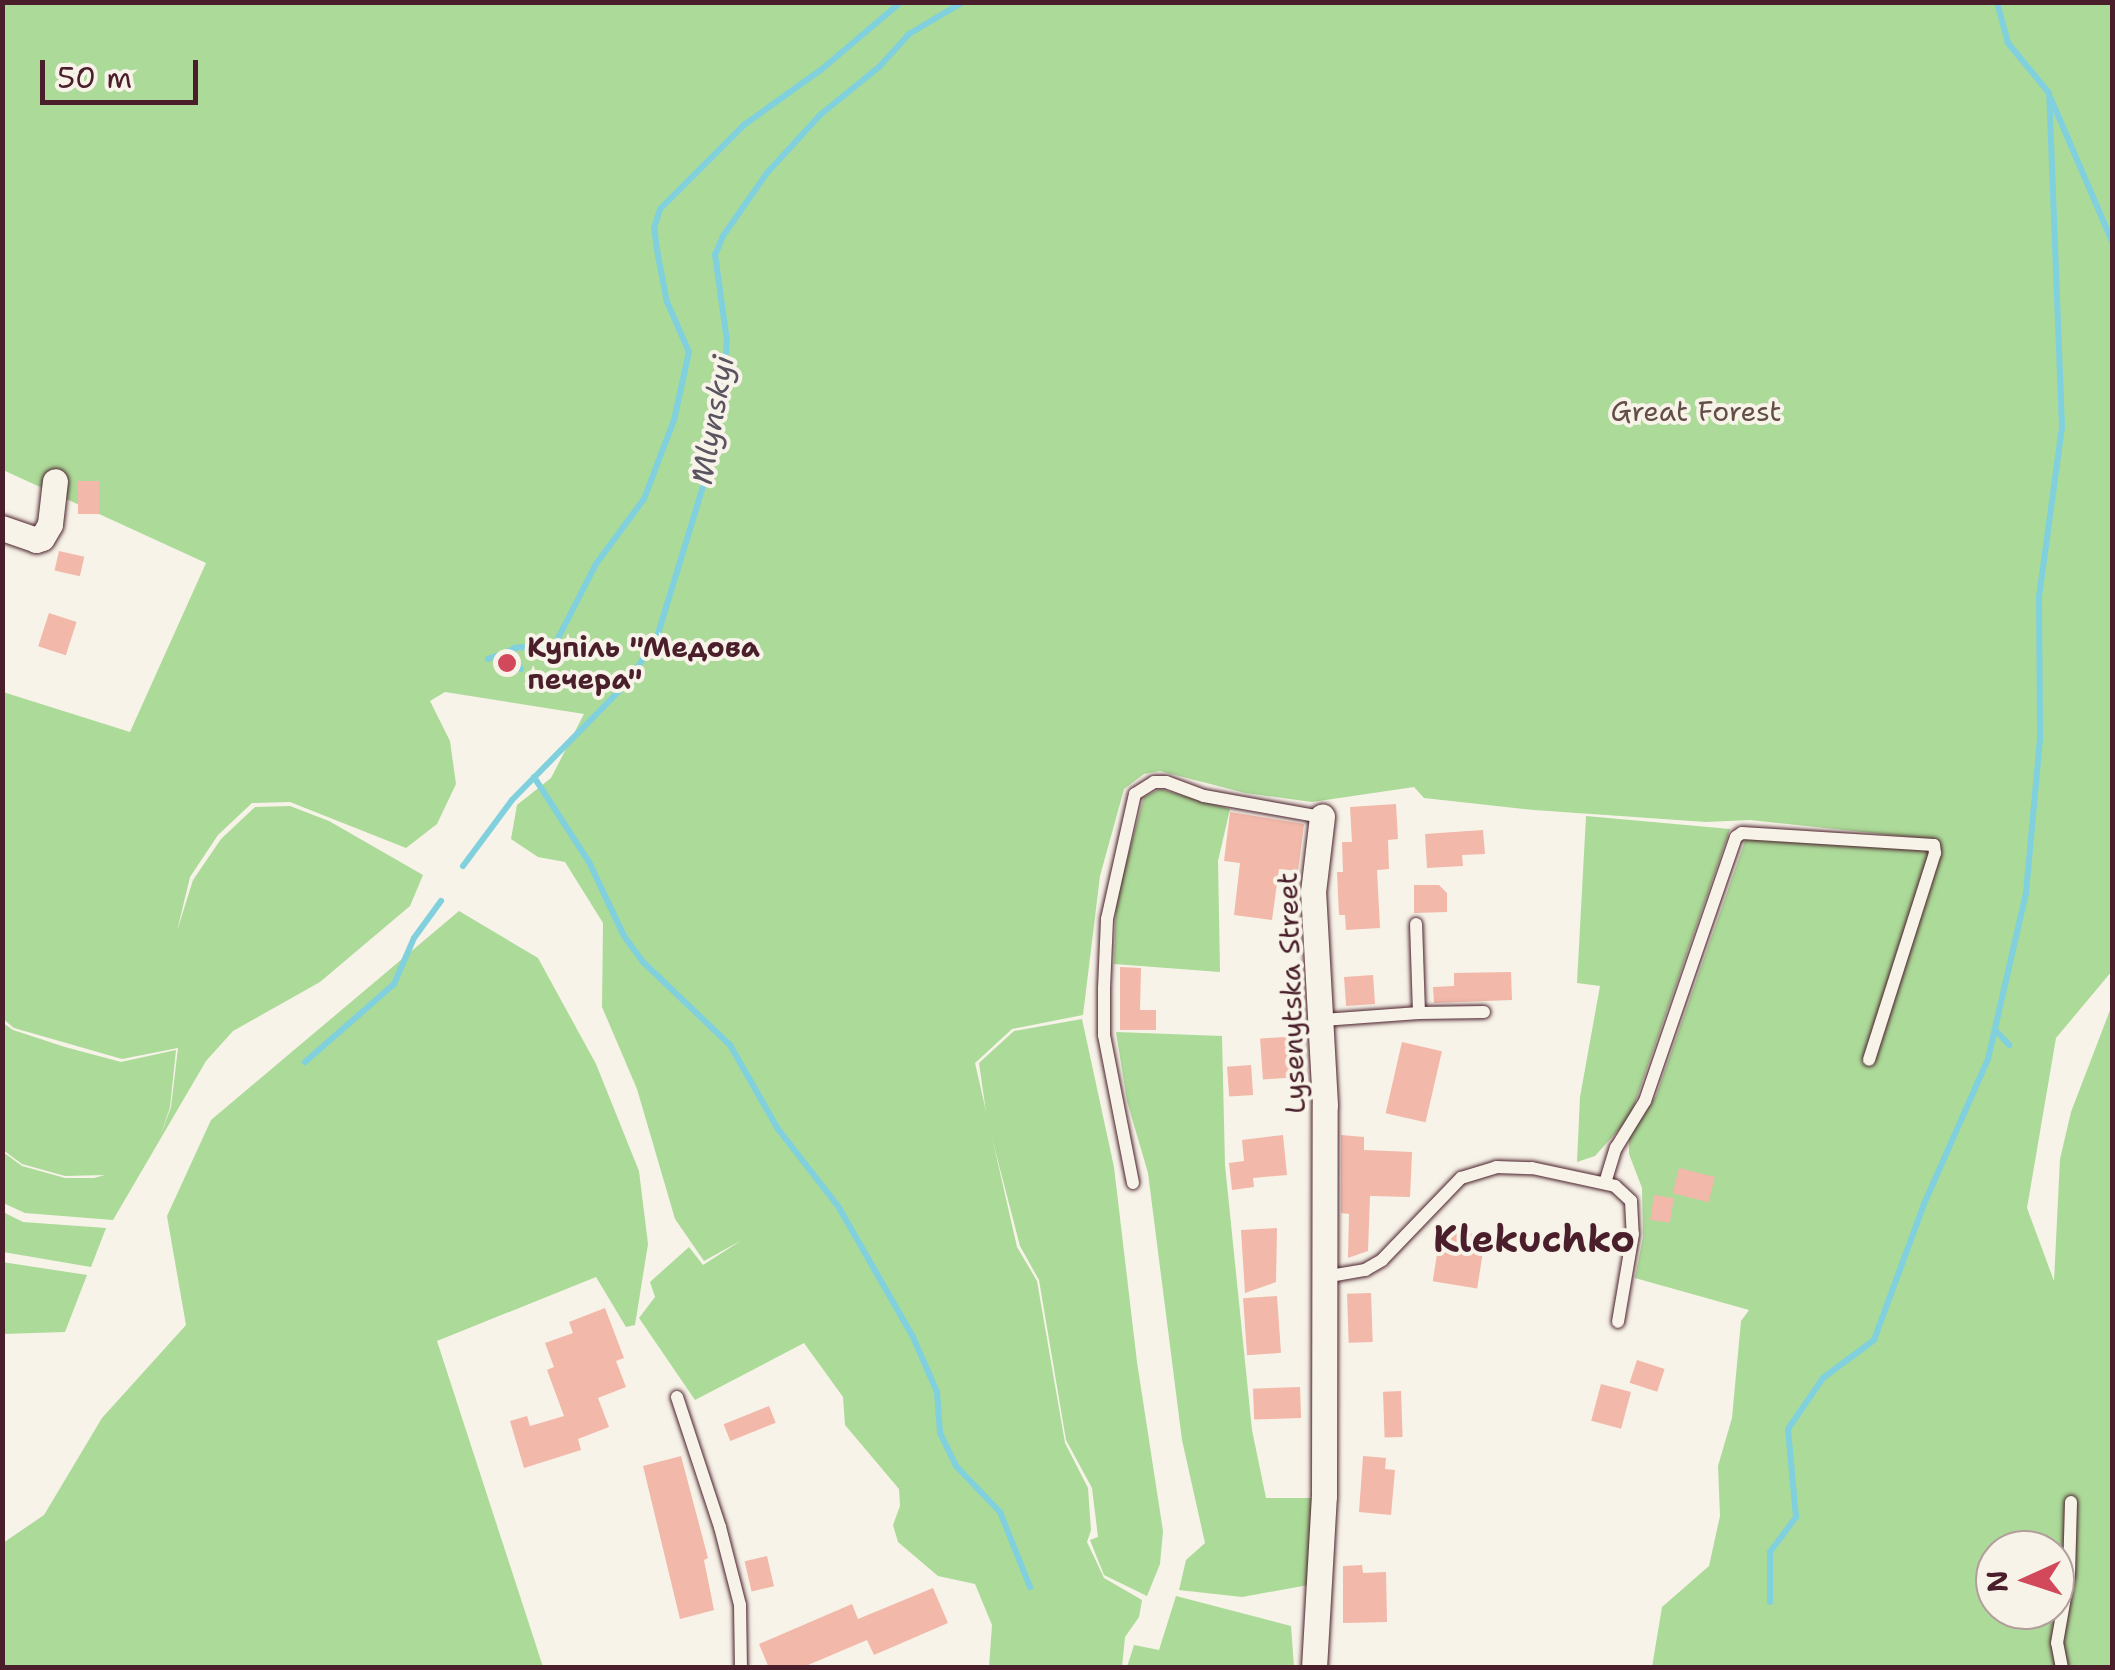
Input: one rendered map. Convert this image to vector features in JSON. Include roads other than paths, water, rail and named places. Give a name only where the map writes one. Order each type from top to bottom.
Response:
[{"type":"street","points":[[2,528],[36,540],[42,538],[50,524],[55,481]]},
{"type":"street","name":"Lysenytska Street","points":[[1314,1668],[1324,1496],[1323,1020],[1312,892],[1322,817]]},
{"type":"lane","name":"Lysenytska Street","points":[[1133,1183],[1104,1035],[1104,988],[1107,919],[1136,794],[1154,782],[1166,782],[1204,796],[1322,817]]},
{"type":"lane","points":[[1605,1183],[1616,1148],[1644,1101],[1736,837],[1742,833],[1934,846],[1869,1060]]},
{"type":"lane","points":[[1416,924],[1419,1013]]},
{"type":"lane","points":[[1323,1020],[1484,1012]]},
{"type":"lane","points":[[1321,1278],[1365,1270],[1382,1260],[1446,1191],[1476,1171],[1532,1168],[1605,1183],[1624,1192],[1634,1211],[1618,1322]]},
{"type":"lane","points":[[678,1396],[740,1605],[741,1668]]},
{"type":"lane","points":[[2062,1668],[2057,1643],[2069,1574],[2071,1502]]},
{"type":"waterway","name":"Mlynskyi","points":[[488,659],[519,647],[552,650],[596,564],[644,499],[674,420],[689,352],[667,302],[654,228],[660,209],[744,125],[822,69],[901,2]]},
{"type":"waterway","name":"Mlynskyi","points":[[463,866],[512,800],[628,682],[657,637],[704,483],[722,399],[727,341],[715,255],[723,236],[767,173],[820,115],[880,66],[909,34],[963,2]]},
{"type":"waterway","points":[[1770,1602],[1770,1552],[1796,1517],[1788,1429],[1823,1378],[1874,1340],[1924,1204],[1988,1059],[2026,893],[2040,738],[2039,597],[2062,427],[2049,93],[2008,43],[1997,2]]},
{"type":"waterway","points":[[2051,99],[2112,241]]},
{"type":"waterway","points":[[507,663],[521,669],[511,653],[514,648]]},
{"type":"waterway","points":[[534,777],[589,862],[624,936],[642,961],[730,1045],[778,1129],[838,1206],[913,1337],[937,1392],[940,1433],[956,1466],[1000,1512],[1030,1587]]},
{"type":"waterway","name":"Mlynskyi","points":[[305,1062],[394,984],[414,938],[441,901]]},
{"type":"waterway","points":[[1997,1032],[2009,1045]]},
{"type":"place","name":"Купіль \"Медова печера\"","points":[[507,663]]},
{"type":"district","name":"Klekuchko","points":[[1534,1239]]},
{"type":"park label","name":"Great Forest","points":[[1696,411]]}]
